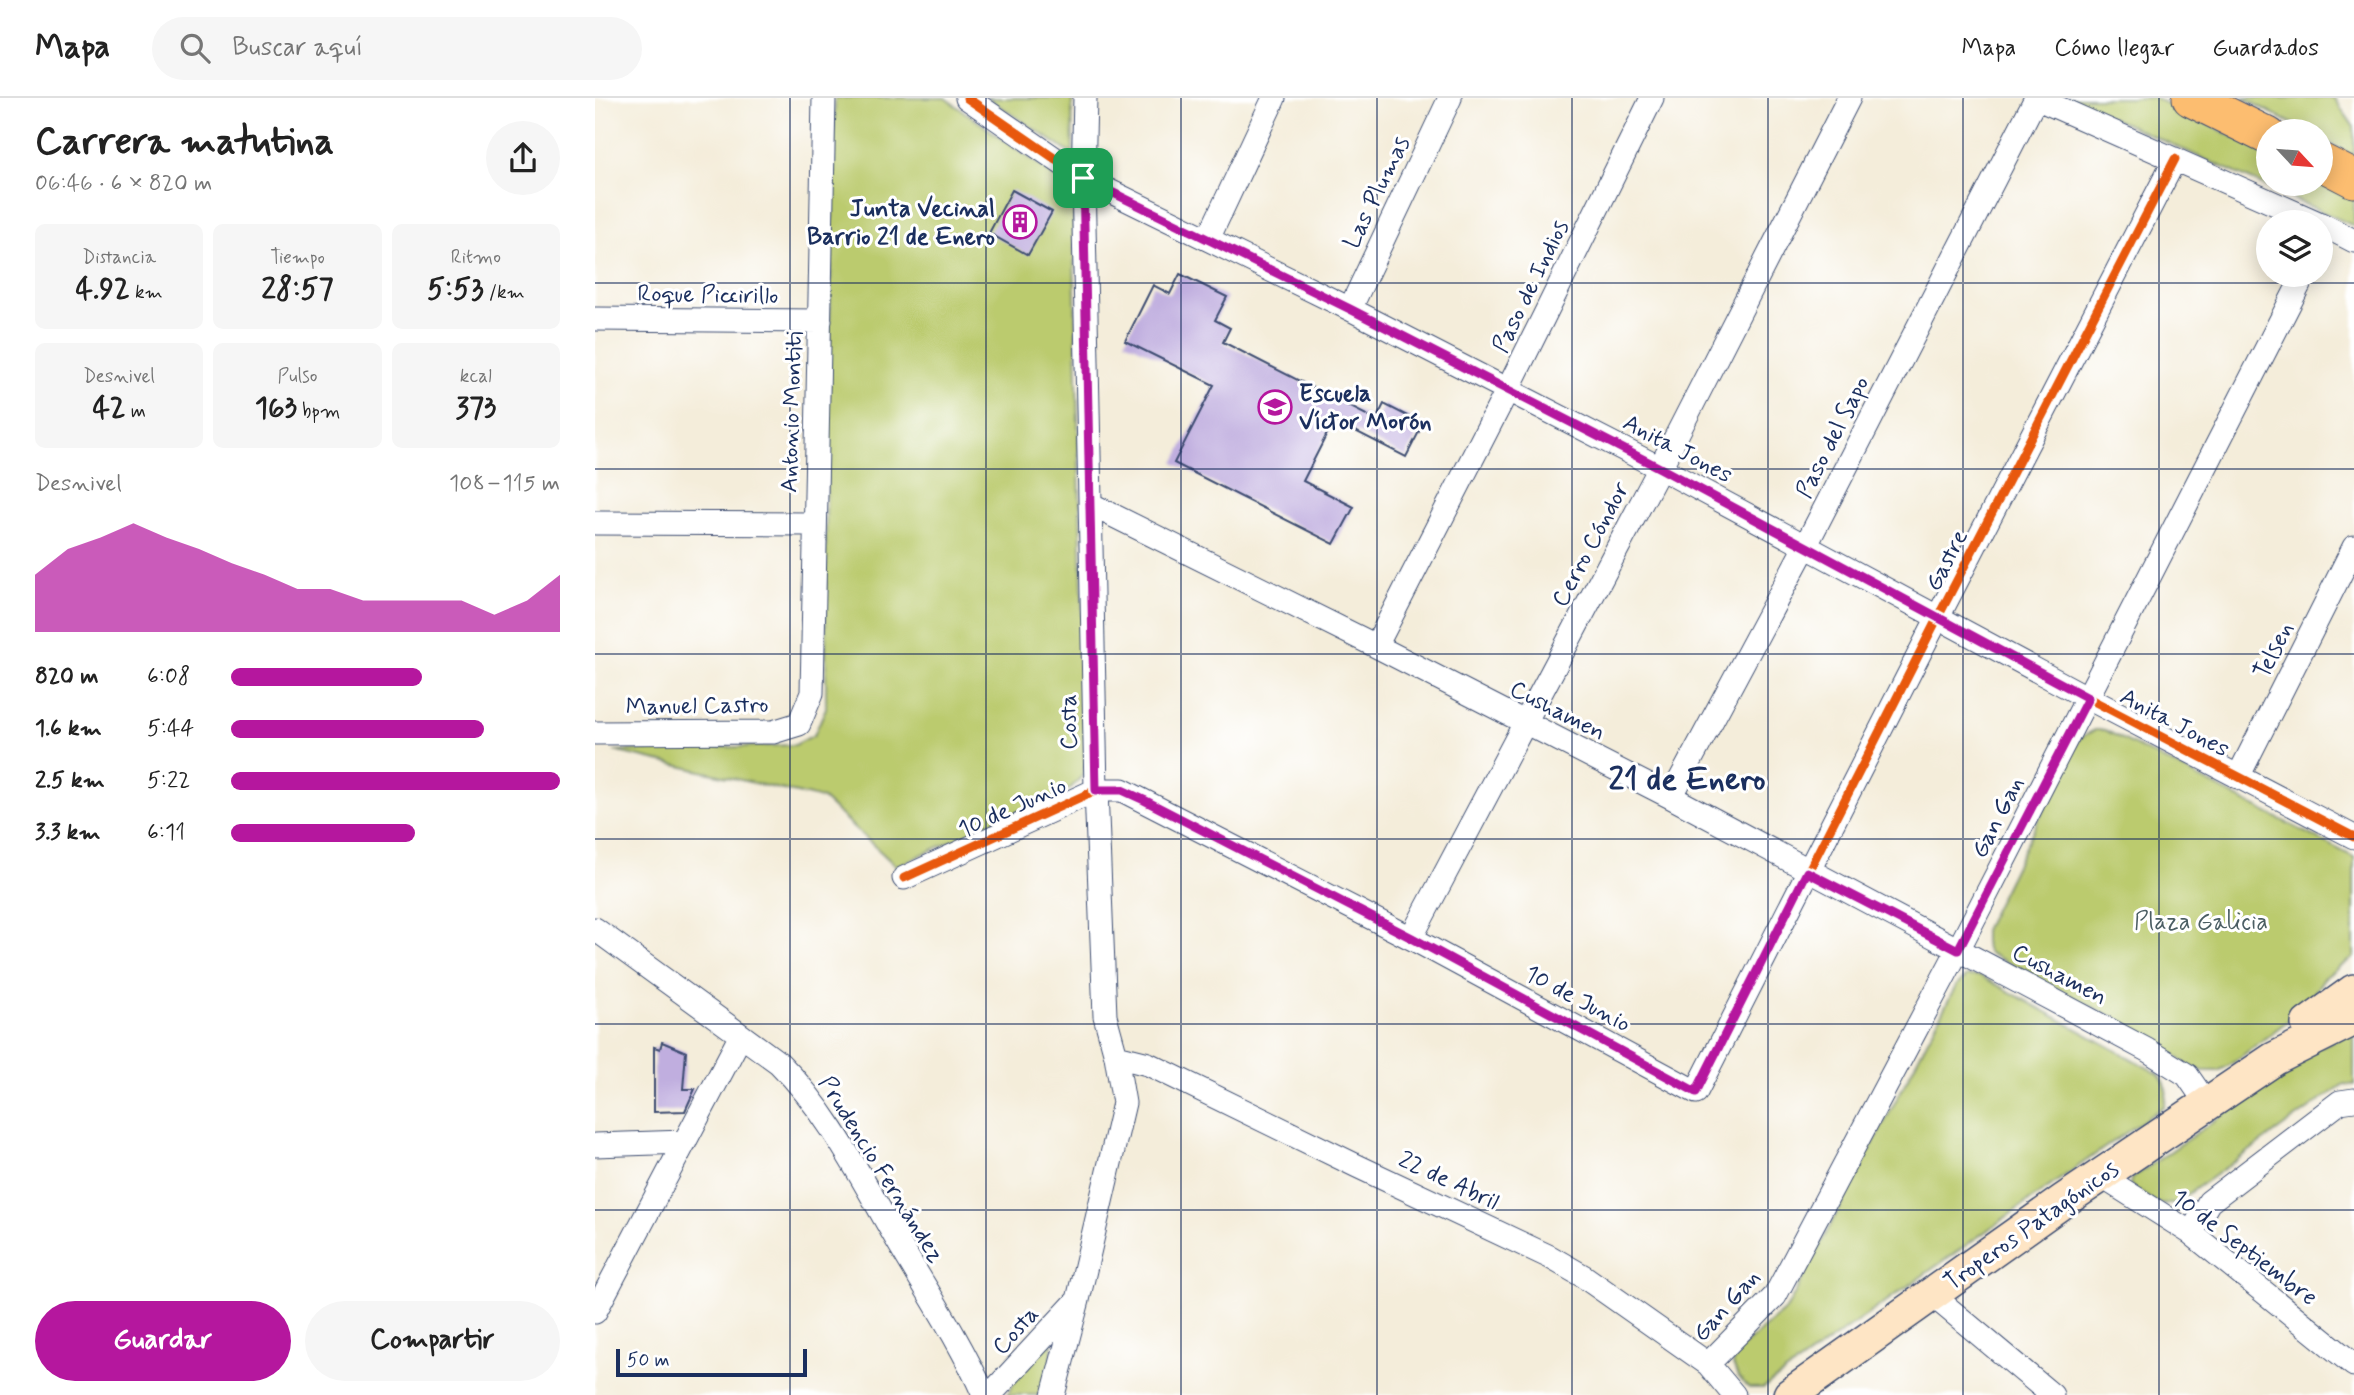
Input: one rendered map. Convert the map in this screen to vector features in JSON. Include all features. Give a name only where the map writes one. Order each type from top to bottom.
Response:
[{"type":"main road","points":[[2191,98],[2256,130]]},
{"type":"main road","points":[[2333,168],[2354,179]]},
{"type":"main road","name":"Troperos Patagónicos","points":[[2274,1059],[2311,1021],[2354,991]]},
{"type":"main road","name":"Troperos Patagónicos","points":[[1790,1395],[1931,1294],[2274,1059],[2354,1019]]},
{"type":"street","name":"Antonio Montiti","points":[[799,724],[812,693],[824,98]]},
{"type":"street","name":"Anita Jones","points":[[967,98],[1083,178],[1350,309],[1660,468],[2088,698],[2354,837]]},
{"type":"street","name":"Costa","points":[[1053,1395],[1124,1103],[1116,1056],[1105,1016],[1096,790],[1083,178],[1085,98]]},
{"type":"street","points":[[1208,239],[1274,98]]},
{"type":"street","name":"Las Plumas","points":[[1350,309],[1450,98]]},
{"type":"street","name":"Paso de Indios","points":[[1376,646],[1508,390],[1652,98]]},
{"type":"street","name":"Cerro Cóndor","points":[[1412,938],[1660,468],[1849,98]]},
{"type":"street","points":[[2036,98],[2175,159],[2281,210]]},
{"type":"street","name":"Paso del Sapo","points":[[1671,797],[1806,545],[2036,98]]},
{"type":"street","name":"Gastre","points":[[1696,1092],[2175,159]]},
{"type":"street","points":[[2333,233],[2354,241]]},
{"type":"street","name":"Gan Gan","points":[[1707,1364],[1775,1296],[1958,950],[2298,287]]},
{"type":"street","name":"Roque Piccirillo","points":[[595,319],[820,321]]},
{"type":"street","name":"Cushamen","points":[[1090,504],[1671,797],[1807,872],[2147,1050],[2187,1075],[2207,1104]]},
{"type":"street","points":[[595,523],[814,524]]},
{"type":"street","name":"Telsen","points":[[2238,777],[2354,547]]},
{"type":"street","name":"Manuel Castro","points":[[595,733],[773,732],[799,724]]},
{"type":"street","name":"10 de Junio","points":[[904,878],[1096,790],[1122,790],[1412,938],[1696,1092]]},
{"type":"street","name":"Prudencio Fernández","points":[[595,929],[779,1063],[800,1084],[820,1111],[972,1368],[984,1395]]},
{"type":"street","points":[[595,1312],[740,1037]]},
{"type":"street","name":"22 de Abril","points":[[1116,1056],[1148,1063],[1550,1257],[1583,1276],[1707,1364],[1734,1395]]},
{"type":"street","points":[[2190,1233],[2209,1202],[2340,1102],[2354,1100]]},
{"type":"street","points":[[595,1145],[685,1142]]},
{"type":"street","name":"10 de Septiembre","points":[[2101,1177],[2190,1233],[2354,1365]]},
{"type":"street","points":[[1931,1294],[2052,1395]]},
{"type":"street","name":"Costa","points":[[990,1395],[1078,1300]]},
{"type":"green space","points":[[835,98],[945,98],[1063,182],[1073,211],[1086,758],[1082,776],[1070,789],[896,866],[823,799],[614,751],[795,745],[814,735],[826,708],[826,507]]},
{"type":"green space","points":[[988,98],[1072,98],[1073,155]]},
{"type":"green space","points":[[2068,98],[2155,98],[2256,148],[2256,182]]},
{"type":"green space","points":[[2243,98],[2334,98],[2354,127],[2354,156],[2333,145],[2333,119],[2283,119]]},
{"type":"green space","points":[[2333,186],[2354,197],[2354,226],[2333,217],[2333,210],[2318,210],[2287,196],[2333,196]]},
{"type":"green space","name":"Plaza Galicia","points":[[2095,730],[2105,730],[2354,857],[2354,957],[2324,978],[2303,1009],[2230,1065],[2218,1071],[2203,1071],[2189,1066],[2150,1037],[1987,952],[1984,930],[2074,747],[2081,737]]},
{"type":"green space","points":[[1967,976],[1981,976],[2159,1074],[2166,1089],[2164,1106],[1763,1388],[1749,1388],[1738,1377],[1733,1365],[1737,1352],[1787,1308],[1956,986]]},
{"type":"green space","points":[[2354,1032],[2354,1085],[2344,1084],[2174,1204],[2156,1203],[2130,1185],[2131,1179],[2319,1047]]},
{"type":"green space","points":[[1050,1335],[1052,1358],[1042,1395],[1007,1395],[1022,1369]]},
{"type":"building","name":"Junta Vecinal Barrio 21 de Enero","points":[[1012,190],[1052,212],[1028,255],[989,233]]},
{"type":"building","points":[[1180,274],[1227,297],[1215,320],[1230,328],[1223,342],[1376,420],[1384,404],[1423,424],[1406,457],[1334,420],[1303,481],[1354,507],[1334,544],[1174,463],[1214,385],[1125,341],[1153,285],[1170,294]]},
{"type":"building","points":[[662,1042],[686,1052],[683,1089],[695,1089],[685,1111],[654,1112],[654,1047],[660,1049]]},
{"type":"cycle path","points":[[967,98],[1083,178],[1350,309],[1660,468],[2088,698],[2354,837]]},
{"type":"cycle path","points":[[904,878],[1096,790],[1122,790],[1411,938],[1696,1092],[2175,159]]},
{"type":"place","name":"Junta Vecinal Barrio 21 de Enero","points":[[1020,222]]},
{"type":"place","name":"Escuela Víctor Morón","points":[[1275,407]]},
{"type":"district","name":"21 de Enero","points":[[1687,778]]},
{"type":"route","points":[[1083,178],[1350,309],[1660,468],[2088,698],[1958,950],[1807,872],[1696,1092],[1412,938],[1144,800],[1122,790],[1096,790],[1083,178]]}]
